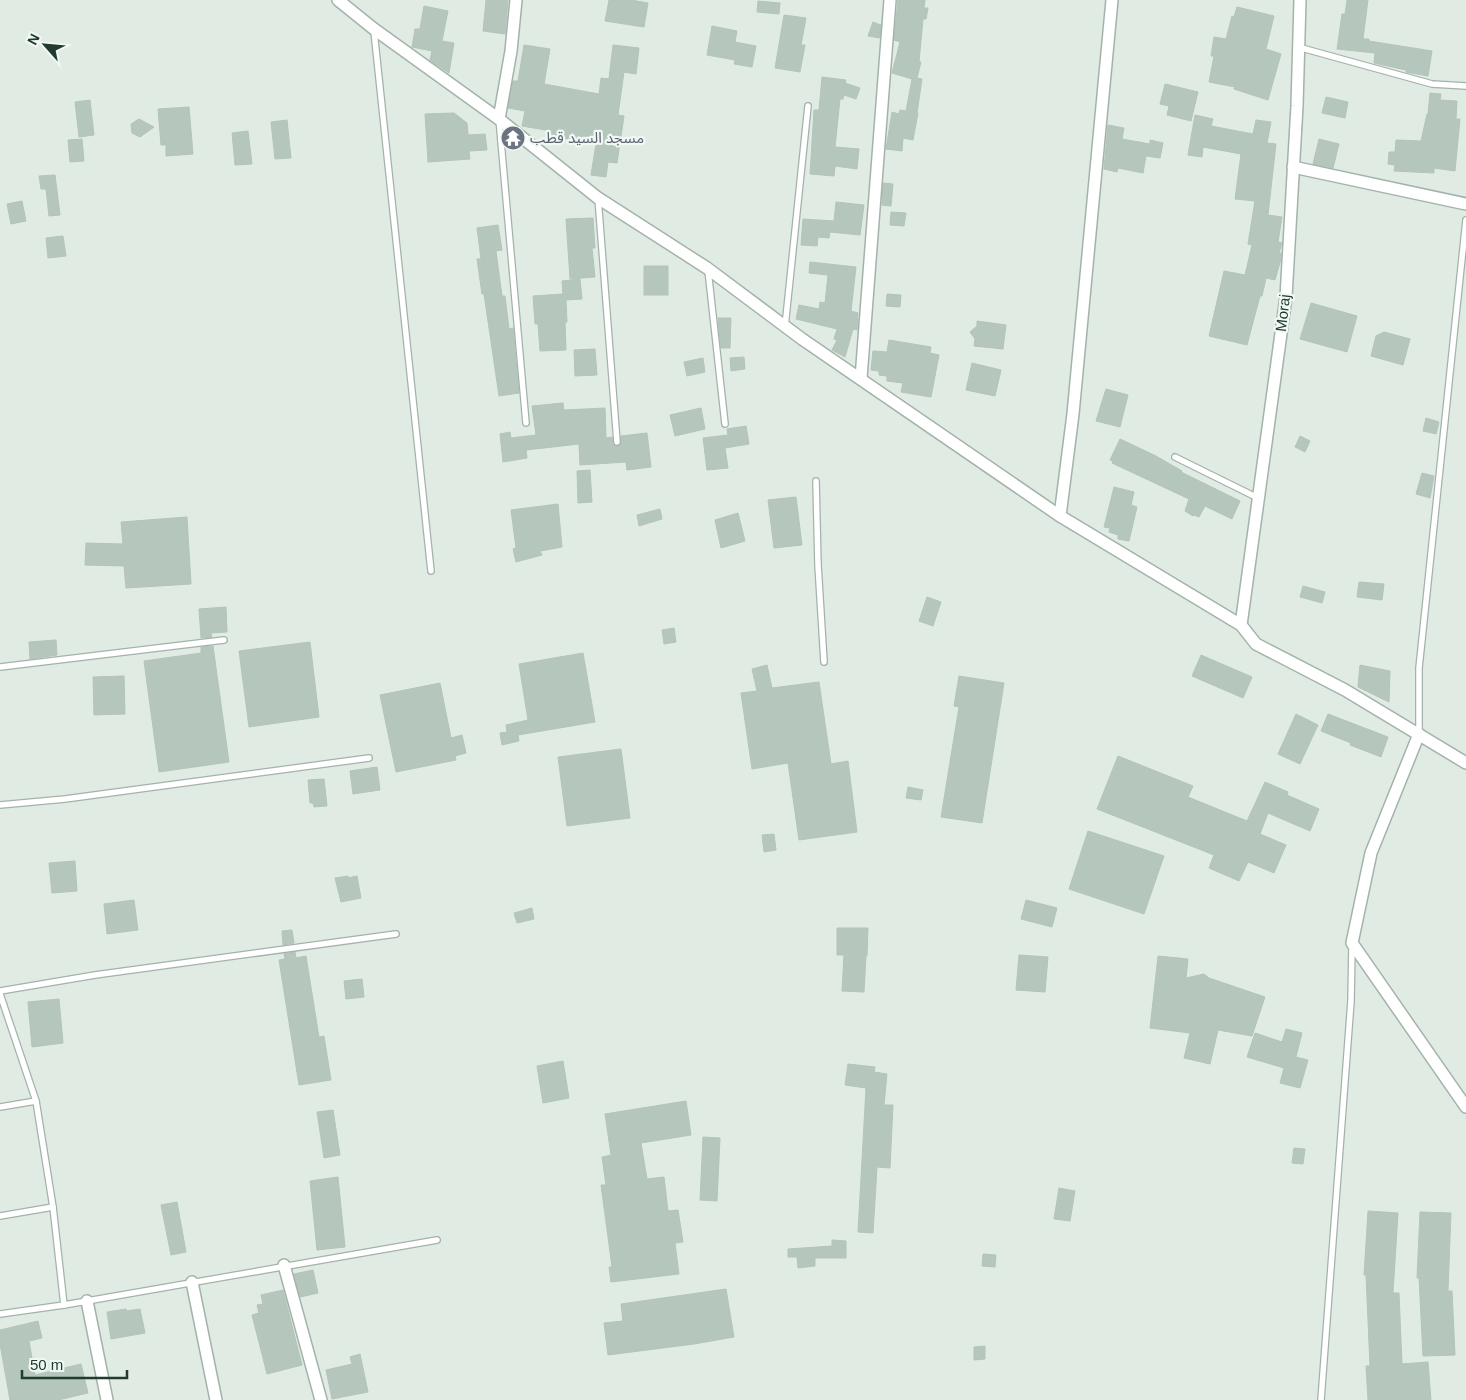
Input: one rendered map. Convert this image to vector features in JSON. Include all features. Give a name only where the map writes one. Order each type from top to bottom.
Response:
[{"type":"street","points":[[338,0],[374,29],[499,119],[598,198],[707,268],[785,327],[1060,516],[1241,625],[1256,644],[1345,690],[1466,763]]},
{"type":"street","points":[[499,119],[511,51],[516,0]]},
{"type":"street","points":[[861,378],[890,0]]},
{"type":"street","points":[[1060,516],[1074,414],[1112,0]]},
{"type":"street","name":"Moraj","points":[[1241,625],[1286,297],[1300,0]]},
{"type":"street","points":[[1293,167],[1466,204]]},
{"type":"street","points":[[1419,734],[1371,854],[1352,943],[1466,1107]]},
{"type":"street","points":[[284,1265],[321,1400]]},
{"type":"street","points":[[192,1282],[216,1400]]},
{"type":"street","points":[[86,1301],[107,1400]]},
{"type":"lane","points":[[374,29],[431,571]]},
{"type":"lane","points":[[1298,47],[1432,84],[1466,86]]},
{"type":"lane","points":[[785,327],[808,106]]},
{"type":"lane","points":[[499,119],[526,423]]},
{"type":"lane","points":[[598,198],[617,442]]},
{"type":"lane","points":[[1419,734],[1418,668],[1466,220]]},
{"type":"lane","points":[[707,268],[725,424]]},
{"type":"lane","points":[[1175,457],[1258,498]]},
{"type":"lane","points":[[816,481],[818,566],[824,662]]},
{"type":"lane","points":[[0,667],[224,640]]},
{"type":"lane","points":[[0,805],[65,799],[369,758]]},
{"type":"lane","points":[[64,1305],[53,1207],[36,1101],[0,992],[171,964],[396,934]]},
{"type":"lane","points":[[1321,1400],[1351,1001],[1352,943]]},
{"type":"lane","points":[[0,1107],[36,1101]]},
{"type":"lane","points":[[0,1216],[53,1207]]},
{"type":"lane","points":[[0,1314],[64,1305],[284,1265],[437,1240]]},
{"type":"building","points":[[486,0],[508,0],[505,34],[483,31]]},
{"type":"building","points":[[609,0],[631,0],[648,3],[644,27],[605,21]]},
{"type":"building","points":[[898,0],[925,0],[924,8],[928,8],[926,19],[923,19],[919,62],[921,62],[917,78],[922,79],[918,113],[913,140],[903,138],[902,151],[886,149],[892,112],[899,114],[900,110],[906,111],[912,79],[892,73],[900,42],[894,40]]},
{"type":"building","points":[[1347,0],[1368,0],[1363,39],[1432,51],[1428,76],[1374,63],[1375,53],[1337,49],[1342,14],[1345,14]]},
{"type":"building","points":[[758,1],[780,3],[779,14],[757,12]]},
{"type":"building","points":[[424,6],[448,11],[442,41],[454,43],[449,73],[430,60],[432,51],[412,47],[415,29],[420,29]]},
{"type":"building","points":[[1237,7],[1274,16],[1266,49],[1281,54],[1268,100],[1234,89],[1235,87],[1209,82],[1214,56],[1211,56],[1214,37],[1226,39],[1232,16],[1234,17]]},
{"type":"building","points":[[784,15],[806,18],[801,45],[805,45],[800,72],[775,68]]},
{"type":"building","points":[[873,22],[881,25],[880,38],[868,36]]},
{"type":"building","points":[[712,26],[737,31],[735,42],[756,46],[752,67],[734,64],[735,60],[707,55]]},
{"type":"building","points":[[524,45],[550,49],[544,84],[599,94],[601,78],[609,79],[613,45],[639,48],[636,74],[624,72],[618,115],[624,116],[617,163],[608,162],[606,177],[591,175],[596,144],[550,136],[551,131],[522,126],[525,111],[508,108],[513,81],[518,81]]},
{"type":"building","points":[[822,77],[846,80],[845,83],[860,88],[856,99],[844,95],[843,99],[840,99],[835,147],[859,149],[857,169],[835,166],[834,176],[810,174],[814,110],[819,110]]},
{"type":"building","points":[[1165,84],[1198,92],[1191,121],[1167,115],[1169,106],[1160,104]]},
{"type":"building","points":[[1430,93],[1441,94],[1440,100],[1457,101],[1456,119],[1460,119],[1455,171],[1434,168],[1434,173],[1394,171],[1395,165],[1388,164],[1389,152],[1395,152],[1396,140],[1421,141],[1428,114]]},
{"type":"building","points":[[1326,97],[1348,102],[1345,118],[1322,113]]},
{"type":"building","points":[[90,100],[94,135],[79,137],[75,102]]},
{"type":"building","points":[[189,107],[193,154],[166,156],[166,145],[161,145],[158,109]]},
{"type":"building","points":[[454,113],[467,123],[468,135],[485,134],[487,150],[469,151],[470,159],[428,162],[425,114]]},
{"type":"building","points":[[1195,115],[1213,119],[1211,126],[1253,134],[1256,120],[1271,122],[1267,143],[1276,144],[1268,215],[1282,217],[1278,242],[1282,243],[1279,253],[1281,253],[1281,259],[1275,280],[1266,278],[1247,345],[1209,336],[1224,271],[1245,275],[1252,245],[1248,244],[1255,201],[1235,199],[1241,154],[1203,147],[1202,157],[1188,155]]},
{"type":"building","points":[[139,119],[154,127],[140,137],[132,133],[131,124]]},
{"type":"building","points":[[287,120],[291,158],[275,159],[271,122]]},
{"type":"building","points":[[1108,125],[1124,128],[1122,139],[1150,144],[1150,140],[1163,143],[1160,158],[1146,156],[1143,173],[1118,168],[1117,172],[1104,169]]},
{"type":"building","points":[[248,131],[252,164],[235,165],[232,133]]},
{"type":"building","points":[[82,139],[84,161],[70,162],[68,140]]},
{"type":"building","points":[[1319,139],[1339,144],[1333,168],[1313,164]]},
{"type":"building","points":[[55,175],[60,215],[49,216],[46,189],[41,189],[39,176]]},
{"type":"building","points":[[883,183],[893,184],[891,206],[882,205]]},
{"type":"building","points":[[22,201],[26,221],[11,224],[7,204]]},
{"type":"building","points":[[836,202],[864,205],[860,235],[830,232],[829,238],[818,237],[817,246],[801,245],[803,219],[834,221]]},
{"type":"building","points":[[891,212],[906,213],[904,226],[890,225]]},
{"type":"building","points":[[593,218],[595,248],[592,248],[595,277],[570,279],[566,219]]},
{"type":"building","points":[[498,225],[502,250],[496,251],[509,329],[513,328],[519,393],[499,396],[477,259],[481,259],[477,228]]},
{"type":"building","points":[[63,236],[66,256],[48,258],[46,238]]},
{"type":"building","points":[[810,262],[856,267],[851,311],[858,313],[857,330],[853,329],[845,357],[832,350],[837,340],[834,339],[837,329],[796,319],[799,305],[819,309],[820,302],[825,303],[828,275],[809,273]]},
{"type":"building","points":[[644,266],[668,266],[668,295],[644,295]]},
{"type":"building","points":[[580,279],[582,299],[566,300],[566,350],[540,351],[538,324],[535,324],[533,296],[563,294],[562,281]]},
{"type":"building","points":[[887,294],[901,295],[900,307],[886,306]]},
{"type":"building","points":[[1311,303],[1357,316],[1347,352],[1300,339]]},
{"type":"building","points":[[718,318],[731,318],[730,348],[721,348]]},
{"type":"building","points":[[977,321],[1006,325],[1003,349],[974,346],[975,339],[970,332],[977,326]]},
{"type":"building","points":[[1384,332],[1410,339],[1403,365],[1371,356],[1376,336]]},
{"type":"building","points":[[889,340],[931,347],[930,353],[939,355],[931,397],[901,392],[903,383],[887,381],[887,376],[879,375],[879,371],[871,370],[873,351],[887,352]]},
{"type":"building","points":[[595,349],[597,375],[575,376],[574,350]]},
{"type":"building","points":[[744,357],[745,369],[731,371],[730,358]]},
{"type":"building","points":[[703,358],[705,372],[687,376],[684,362]]},
{"type":"building","points":[[972,363],[1001,370],[995,396],[966,390]]},
{"type":"building","points":[[1106,389],[1128,395],[1120,427],[1096,421]]},
{"type":"building","points":[[563,403],[564,410],[605,408],[606,438],[612,437],[615,446],[621,444],[621,436],[647,433],[651,467],[627,470],[626,462],[580,465],[579,444],[526,450],[527,458],[503,462],[500,434],[510,432],[511,438],[536,435],[532,406]]},
{"type":"building","points":[[701,408],[705,429],[675,436],[670,415]]},
{"type":"building","points":[[1426,418],[1439,422],[1436,434],[1423,431]]},
{"type":"building","points":[[746,426],[749,444],[725,448],[728,468],[707,470],[703,438],[728,435],[727,429]]},
{"type":"building","points":[[1300,436],[1310,441],[1305,452],[1295,447]]},
{"type":"building","points":[[1120,439],[1240,501],[1232,519],[1205,506],[1199,517],[1193,516],[1185,511],[1189,499],[1112,463],[1113,461],[1110,460]]},
{"type":"building","points":[[590,470],[592,502],[578,503],[577,471]]},
{"type":"building","points":[[1422,473],[1434,476],[1430,498],[1416,494]]},
{"type":"building","points":[[1114,487],[1134,492],[1131,505],[1137,507],[1129,541],[1118,539],[1118,535],[1109,532],[1110,528],[1104,527]]},
{"type":"building","points":[[796,497],[802,545],[774,548],[768,500]]},
{"type":"building","points":[[558,504],[562,547],[540,551],[542,555],[516,562],[513,549],[516,548],[511,510]]},
{"type":"building","points":[[660,509],[662,519],[639,526],[637,515]]},
{"type":"building","points":[[738,513],[745,541],[721,548],[715,520]]},
{"type":"building","points":[[187,517],[191,584],[126,588],[124,566],[85,565],[86,543],[123,544],[121,522]]},
{"type":"building","points":[[1359,582],[1384,584],[1382,600],[1357,597]]},
{"type":"building","points":[[1303,586],[1325,592],[1322,603],[1300,597]]},
{"type":"building","points":[[927,597],[941,602],[933,626],[919,621]]},
{"type":"building","points":[[226,607],[227,632],[211,633],[212,637],[201,638],[199,609]]},
{"type":"building","points":[[674,628],[676,642],[664,644],[662,630]]},
{"type":"building","points":[[56,640],[57,655],[30,659],[29,642]]},
{"type":"building","points":[[310,642],[319,717],[249,727],[239,651]]},
{"type":"building","points":[[213,646],[229,762],[159,772],[144,661],[201,653],[201,647]]},
{"type":"building","points":[[583,653],[595,722],[518,735],[519,741],[502,745],[500,733],[507,732],[506,725],[528,720],[519,664]]},
{"type":"building","points":[[1201,655],[1252,677],[1243,698],[1192,676]]},
{"type":"building","points":[[767,665],[772,688],[819,682],[831,764],[848,761],[857,832],[799,840],[788,763],[752,769],[741,693],[757,691],[752,669]]},
{"type":"building","points":[[1360,665],[1390,671],[1389,702],[1358,687]]},
{"type":"building","points":[[124,676],[125,714],[94,715],[93,677]]},
{"type":"building","points":[[959,676],[1004,683],[982,823],[941,817],[959,707],[954,706]]},
{"type":"building","points":[[440,683],[451,738],[462,735],[466,753],[455,756],[456,760],[396,772],[380,695]]},
{"type":"building","points":[[1296,714],[1318,725],[1300,764],[1278,754]]},
{"type":"building","points":[[1328,714],[1388,737],[1381,757],[1321,731]]},
{"type":"building","points":[[621,749],[630,818],[567,826],[558,757]]},
{"type":"building","points":[[1118,756],[1193,786],[1188,797],[1247,821],[1265,782],[1288,792],[1287,795],[1319,809],[1310,831],[1268,813],[1260,834],[1286,845],[1274,873],[1248,862],[1239,881],[1209,868],[1214,855],[1097,809]]},
{"type":"building","points":[[377,767],[380,790],[353,794],[350,771]]},
{"type":"building","points":[[324,779],[327,806],[314,807],[313,803],[310,803],[308,780]]},
{"type":"building","points":[[908,787],[923,790],[921,800],[906,798]]},
{"type":"building","points":[[1088,831],[1164,856],[1144,914],[1069,889]]},
{"type":"building","points":[[774,834],[776,850],[764,852],[762,835]]},
{"type":"building","points":[[75,861],[77,891],[52,893],[49,863]]},
{"type":"building","points":[[348,876],[348,878],[357,876],[361,898],[341,902],[335,878]]},
{"type":"building","points":[[134,900],[138,930],[107,934],[104,904]]},
{"type":"building","points":[[1026,900],[1057,908],[1052,927],[1021,919]]},
{"type":"building","points":[[532,908],[534,919],[517,923],[514,913]]},
{"type":"building","points":[[837,928],[868,928],[864,992],[842,991],[844,955],[837,955]]},
{"type":"building","points":[[292,930],[294,943],[283,945],[282,931]]},
{"type":"building","points":[[295,952],[296,958],[306,956],[319,1037],[324,1036],[331,1080],[299,1085],[279,960],[285,959],[284,954]]},
{"type":"building","points":[[1019,955],[1048,957],[1045,992],[1016,990]]},
{"type":"building","points":[[1158,956],[1188,959],[1186,978],[1204,974],[1209,978],[1265,997],[1252,1036],[1218,1030],[1210,1064],[1184,1058],[1190,1033],[1150,1028]]},
{"type":"building","points":[[362,979],[364,997],[346,999],[344,981]]},
{"type":"building","points":[[59,999],[63,1043],[32,1047],[28,1002]]},
{"type":"building","points":[[1286,1029],[1302,1033],[1296,1057],[1308,1060],[1300,1088],[1280,1083],[1284,1068],[1247,1057],[1255,1033],[1282,1042]]},
{"type":"building","points":[[563,1061],[569,1098],[543,1103],[537,1066]]},
{"type":"building","points":[[848,1064],[875,1067],[874,1072],[887,1074],[884,1105],[893,1105],[890,1168],[877,1167],[873,1233],[858,1232],[866,1088],[845,1085]]},
{"type":"building","points":[[686,1101],[691,1135],[641,1143],[647,1179],[664,1177],[668,1211],[678,1210],[683,1242],[675,1243],[679,1274],[611,1282],[609,1267],[612,1267],[601,1185],[606,1185],[602,1157],[611,1155],[605,1114]]},
{"type":"building","points":[[333,1110],[340,1155],[324,1158],[317,1112]]},
{"type":"building","points":[[703,1137],[720,1138],[717,1201],[700,1200]]},
{"type":"building","points":[[1294,1148],[1305,1149],[1303,1164],[1292,1163]]},
{"type":"building","points":[[338,1177],[345,1247],[317,1250],[310,1181]]},
{"type":"building","points":[[1059,1188],[1075,1191],[1070,1221],[1054,1219]]},
{"type":"building","points":[[177,1202],[186,1252],[171,1255],[161,1205]]},
{"type":"building","points":[[1368,1211],[1398,1213],[1393,1293],[1399,1293],[1402,1364],[1428,1362],[1431,1400],[1368,1400],[1366,1366],[1370,1366],[1366,1275],[1364,1275]]},
{"type":"building","points":[[1420,1212],[1451,1213],[1448,1291],[1452,1291],[1455,1355],[1423,1356],[1419,1278],[1417,1278]]},
{"type":"building","points":[[832,1240],[846,1241],[846,1258],[815,1258],[815,1266],[798,1268],[797,1257],[788,1257],[788,1249],[832,1246]]},
{"type":"building","points":[[983,1254],[996,1255],[995,1267],[982,1266]]},
{"type":"building","points":[[313,1270],[318,1293],[300,1297],[294,1274]]},
{"type":"building","points":[[726,1289],[734,1337],[608,1355],[604,1323],[623,1321],[621,1304]]},
{"type":"building","points":[[283,1290],[302,1365],[267,1374],[252,1315],[259,1313],[257,1305],[263,1304],[261,1295]]},
{"type":"building","points":[[126,1309],[127,1311],[140,1309],[145,1333],[111,1339],[107,1312]]},
{"type":"building","points":[[38,1321],[42,1338],[29,1341],[35,1375],[81,1364],[88,1393],[58,1400],[10,1400],[0,1344],[0,1330]]},
{"type":"building","points":[[985,1346],[985,1359],[974,1360],[974,1347]]},
{"type":"building","points":[[360,1354],[368,1392],[332,1399],[326,1370],[352,1364],[350,1357]]},
{"type":"place","name":"مسجد السيد قطب","points":[[513,138]]}]
